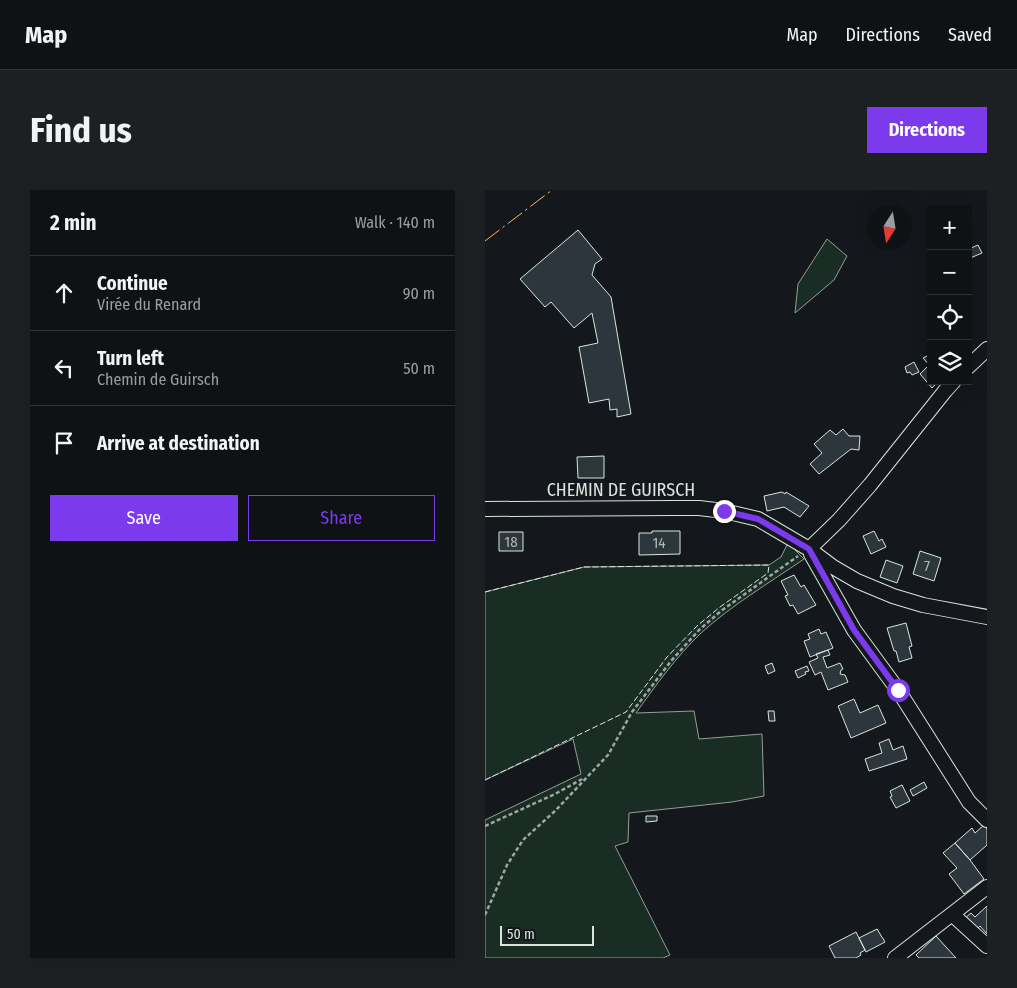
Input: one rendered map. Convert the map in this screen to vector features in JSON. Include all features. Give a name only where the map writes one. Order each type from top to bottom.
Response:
[{"type":"street","points":[[972,363],[987,349]]},
{"type":"street","points":[[950,385],[870,485],[839,520],[809,549],[854,630],[898,690],[969,802],[987,820]]},
{"type":"street","name":"CHEMIN DE GUIRSCH","points":[[485,509],[699,508],[724,511],[758,519],[809,549],[833,567],[857,581],[893,596],[923,605],[987,617]]},
{"type":"street","points":[[895,958],[987,888]]},
{"type":"street","points":[[952,914],[987,946]]},
{"type":"path","points":[[485,915],[507,865],[523,840],[555,811],[608,755],[632,712],[671,661],[699,630],[721,611],[809,549]]},
{"type":"path","points":[[485,826],[555,794],[588,776]]},
{"type":"green space","points":[[827,239],[847,256],[834,280],[795,313],[798,284]]},
{"type":"green space","points":[[788,543],[804,559],[738,604],[701,633],[675,661],[636,713],[694,711],[699,739],[762,734],[764,796],[732,802],[629,813],[628,842],[615,846],[670,955],[663,958],[485,958],[485,820],[581,774],[573,739],[485,780],[485,592],[584,567],[769,565],[781,557]]},
{"type":"building","points":[[578,230],[602,259],[595,264],[592,275],[611,297],[631,414],[617,417],[617,409],[610,410],[609,399],[589,403],[579,347],[598,343],[592,313],[574,328],[551,302],[545,307],[520,279]]},
{"type":"building","points":[[978,245],[982,253],[972,257],[972,248]]},
{"type":"building","points":[[914,362],[919,372],[912,375],[910,372],[907,373],[905,367]]},
{"type":"building","points":[[927,367],[927,382],[920,374]]},
{"type":"building","points":[[843,429],[849,436],[860,436],[859,450],[851,449],[819,474],[810,464],[822,453],[814,444],[830,430],[836,435]]},
{"type":"building","points":[[604,456],[604,478],[578,478],[577,457]]},
{"type":"building","points":[[782,492],[785,494],[786,492],[809,506],[800,517],[784,507],[767,511],[764,496]]},
{"type":"building","points":[[652,531],[680,531],[680,554],[639,555],[639,533],[652,533]]},
{"type":"building","points":[[874,531],[879,541],[882,539],[886,547],[871,554],[863,536]]},
{"type":"building","points":[[499,532],[523,532],[523,551],[499,551]]},
{"type":"building","points":[[920,551],[941,558],[934,581],[913,574]]},
{"type":"building","points":[[886,560],[903,566],[897,583],[880,577]]},
{"type":"building","points":[[794,575],[801,587],[804,585],[816,605],[798,614],[793,605],[790,606],[785,596],[788,595],[781,581]]},
{"type":"building","points":[[906,623],[912,646],[909,647],[912,658],[899,662],[887,628]]},
{"type":"building","points":[[819,629],[821,634],[826,632],[833,648],[810,657],[804,641],[810,639],[808,634]]},
{"type":"building","points":[[828,650],[830,655],[823,657],[827,668],[840,663],[843,669],[840,674],[845,675],[848,682],[828,690],[821,672],[815,675],[809,662],[818,658],[816,654]]},
{"type":"building","points":[[772,663],[775,671],[768,674],[765,666]]},
{"type":"building","points":[[807,666],[809,671],[798,678],[795,671]]},
{"type":"building","points":[[854,699],[860,713],[878,705],[886,723],[851,738],[838,706]]},
{"type":"building","points":[[768,711],[774,711],[775,721],[769,721]]},
{"type":"building","points":[[889,739],[893,750],[903,746],[907,759],[869,771],[865,759],[882,753],[879,743]]},
{"type":"building","points":[[924,782],[927,788],[913,796],[910,790]]},
{"type":"building","points":[[902,785],[910,801],[896,808],[890,797],[892,796],[890,791]]},
{"type":"building","points":[[646,816],[657,816],[657,821],[646,822]]},
{"type":"building","points":[[984,825],[987,829],[987,845],[970,860],[955,843],[972,828],[975,833]]},
{"type":"building","points":[[955,843],[984,879],[964,894],[949,874],[957,868],[943,853]]},
{"type":"building","points":[[987,906],[987,934],[980,926],[975,931],[964,919],[971,913],[975,917]]},
{"type":"building","points":[[877,929],[885,942],[866,952],[859,938]]},
{"type":"building","points":[[856,932],[865,950],[860,953],[861,955],[856,958],[835,958],[829,946]]},
{"type":"building","points":[[936,936],[956,958],[919,958],[916,955]]},
{"type":"fence","points":[[485,592],[584,567],[769,565],[768,573],[697,626],[667,657],[626,712],[485,780]]},
{"type":"power","points":[[485,241],[552,190]]},
{"type":"route","points":[[724,511],[758,519],[809,549],[854,630],[898,690]]}]
